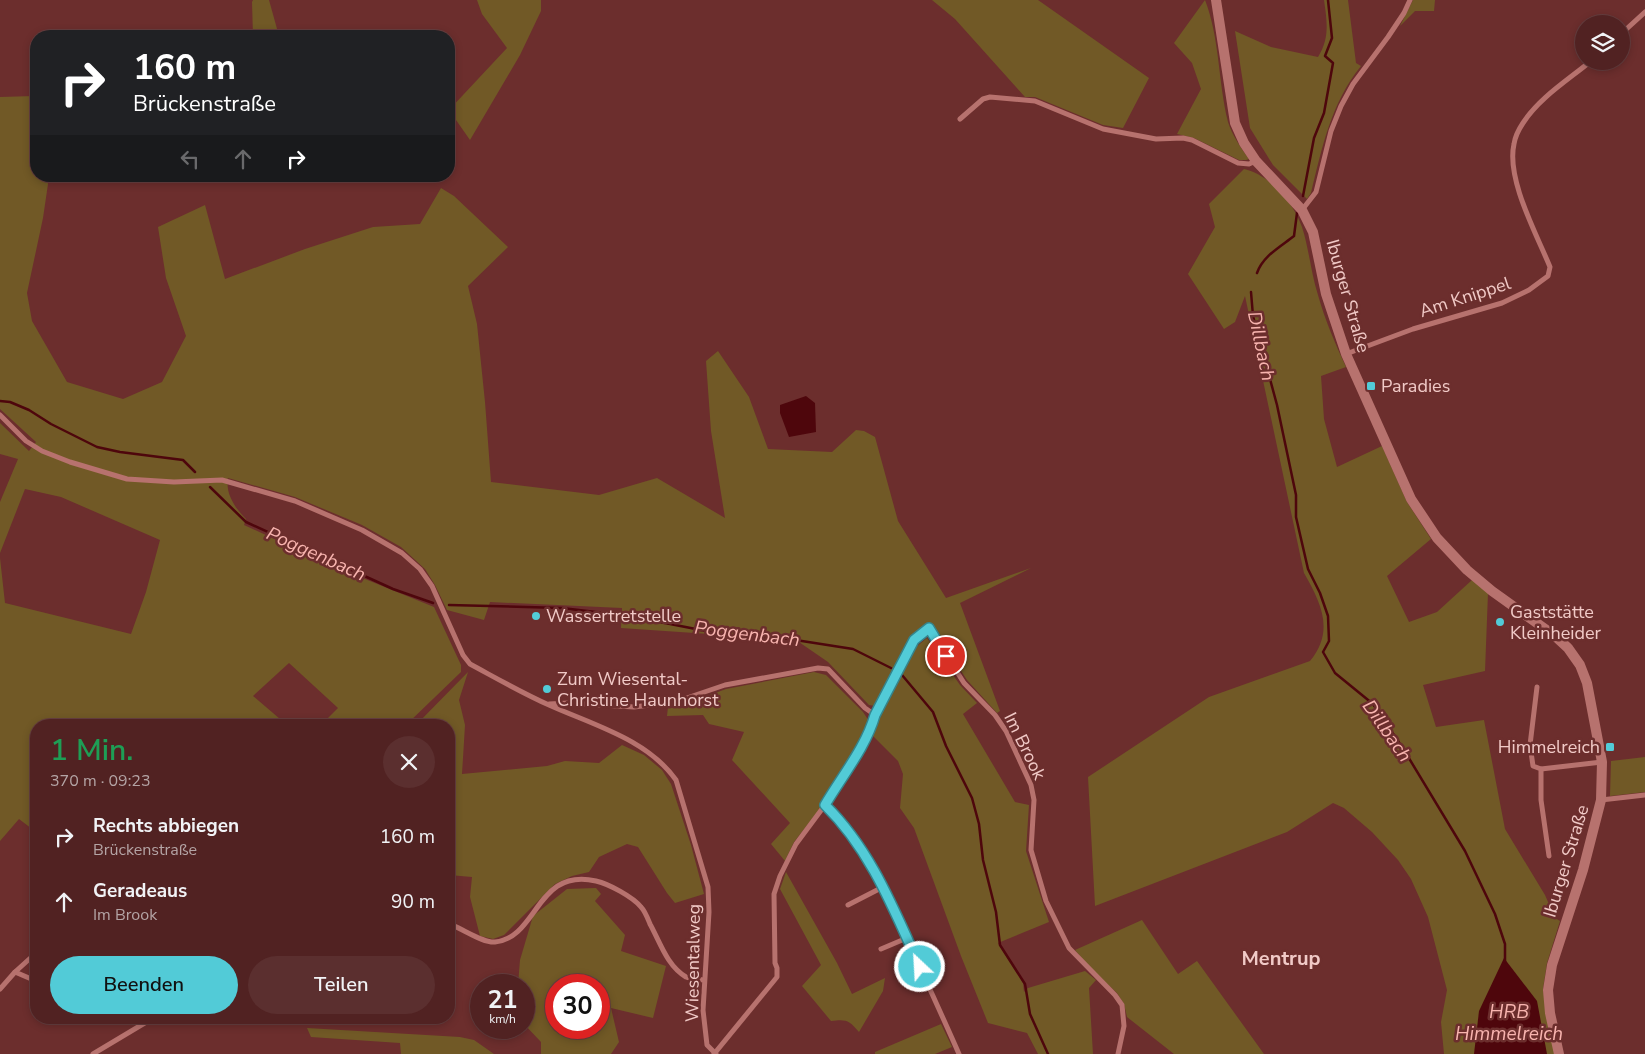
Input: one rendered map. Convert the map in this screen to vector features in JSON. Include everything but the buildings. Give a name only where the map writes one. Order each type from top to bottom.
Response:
[{"type":"main road","name":"Iburger Straße","points":[[1216,0],[1235,123],[1244,143],[1256,160],[1302,210],[1313,232],[1326,294],[1346,354],[1411,499],[1437,538],[1467,570],[1492,591],[1555,636],[1568,648],[1580,665],[1587,683],[1602,762],[1601,800],[1583,870],[1552,965],[1548,990],[1550,1013],[1559,1054]]},
{"type":"street","points":[[1302,210],[1316,192],[1331,131],[1341,106],[1353,84],[1404,13],[1410,0]]},
{"type":"street","points":[[1630,26],[1645,12]]},
{"type":"street","name":"Am Knippel","points":[[1346,354],[1413,328],[1502,303],[1529,290],[1548,276],[1550,267],[1520,196],[1514,167],[1514,144],[1524,122],[1536,108],[1580,70]]},
{"type":"street","points":[[960,119],[984,99],[990,97],[1035,101],[1103,129],[1156,139],[1183,138],[1192,140],[1238,163],[1249,164],[1256,160]]},
{"type":"street","name":"Wiesentalweg","points":[[0,416],[26,441],[42,451],[70,462],[127,479],[174,482],[222,480],[295,501],[362,530],[402,553],[420,569],[432,586],[463,655],[470,664],[546,704],[620,736],[647,751],[667,767],[676,780],[708,887],[709,912],[702,1010],[707,1045],[715,1054]]},
{"type":"street","name":"Im Brook","points":[[875,715],[914,640],[929,628],[964,683],[995,715],[1006,731],[1031,785],[1034,800],[1031,850],[1046,901],[1069,948],[1116,995],[1122,1005],[1124,1026],[1118,1054]]},
{"type":"street","points":[[546,704],[568,703],[634,707],[675,702],[732,683],[818,668],[828,669],[865,708],[875,715],[864,740],[825,805],[796,844],[780,876],[774,894],[777,977],[715,1054]]},
{"type":"street","points":[[1537,687],[1530,745],[1533,766],[1541,769],[1602,762]]},
{"type":"street","points":[[1541,769],[1541,800],[1549,856]]},
{"type":"street","points":[[1601,800],[1645,795]]},
{"type":"street","points":[[825,805],[841,821],[867,856],[941,1011],[959,1054]]},
{"type":"street","points":[[455,926],[484,940],[494,942],[516,933],[550,891],[565,882],[580,879],[596,881],[624,894],[642,907],[672,966],[687,978],[704,980]]},
{"type":"street","points":[[848,905],[883,887]]},
{"type":"street","points":[[881,949],[907,938]]},
{"type":"street","points":[[0,989],[30,958]]},
{"type":"street","points":[[15,972],[30,978]]},
{"type":"street","points":[[92,1054],[143,1024]]},
{"type":"shaded area","points":[[253,0],[269,0],[277,30],[253,30]]},
{"type":"shaded area","points":[[477,0],[541,0],[541,11],[520,55],[470,140],[455,119],[455,104],[507,48],[482,14]]},
{"type":"shaded area","points":[[932,0],[1038,0],[1149,78],[1123,128],[1103,125],[1035,97],[1025,97],[955,19]]},
{"type":"shaded area","points":[[1205,0],[1214,30],[1228,122],[1234,137],[1249,159],[1246,160],[1239,160],[1194,138],[1177,134],[1201,89],[1192,63],[1174,43]]},
{"type":"shaded area","points":[[1324,0],[1348,0],[1356,63],[1361,66],[1342,95],[1335,111],[1324,143],[1311,193],[1307,199],[1273,165],[1250,128],[1235,31],[1271,47],[1318,57],[1326,36],[1327,22]]},
{"type":"shaded area","points":[[1413,0],[1435,0],[1434,11],[1415,11],[1400,26]]},
{"type":"shaded area","points":[[30,96],[30,182],[48,182],[48,184],[43,218],[27,293],[32,321],[67,382],[123,399],[162,382],[186,336],[166,278],[158,227],[205,205],[225,279],[305,249],[373,227],[420,224],[441,188],[454,196],[508,247],[468,286],[477,324],[491,482],[599,495],[657,478],[725,518],[711,431],[706,361],[718,351],[749,397],[768,449],[832,452],[856,430],[864,431],[875,437],[898,521],[946,598],[1031,568],[960,603],[1000,711],[997,713],[967,680],[930,624],[913,635],[875,706],[869,705],[828,662],[796,640],[621,628],[622,608],[490,602],[484,620],[447,610],[425,569],[401,547],[362,525],[295,497],[228,478],[228,490],[235,506],[246,519],[244,525],[333,566],[434,607],[461,665],[461,672],[412,719],[327,719],[338,708],[289,663],[253,696],[280,719],[30,719],[30,827],[19,819],[0,841],[0,558],[5,603],[131,634],[146,592],[160,540],[61,497],[25,489],[0,553],[0,502],[18,459],[0,454],[0,423],[29,451],[36,442],[0,409],[0,97]]},
{"type":"shaded area","points":[[1244,169],[1254,172],[1271,183],[1293,208],[1302,227],[1321,304],[1330,331],[1346,367],[1321,376],[1324,419],[1337,467],[1382,446],[1407,502],[1431,539],[1387,576],[1409,622],[1437,612],[1472,580],[1488,593],[1485,671],[1423,685],[1436,727],[1484,720],[1505,829],[1545,895],[1555,918],[1560,921],[1547,963],[1543,989],[1556,1054],[1444,1054],[1441,1022],[1447,990],[1428,917],[1411,879],[1398,860],[1372,832],[1344,808],[1333,803],[1287,832],[1095,906],[1088,777],[1209,697],[1310,661],[1318,650],[1322,639],[1323,617],[1316,595],[1304,573],[1245,296],[1235,322],[1224,329],[1188,274],[1215,227],[1209,204]]},
{"type":"shaded area","points":[[927,638],[960,685],[977,703],[963,714],[1015,802],[1029,805],[1026,851],[1049,922],[998,943],[1023,983],[1024,992],[1028,988],[1085,971],[1096,980],[1089,988],[1093,1054],[1038,1054],[1027,1033],[988,1023],[914,828],[900,808],[903,774],[898,761],[871,734],[878,715],[916,647]]},
{"type":"shaded area","points":[[468,672],[459,700],[465,725],[462,774],[547,766],[565,761],[599,763],[622,745],[644,755],[662,770],[671,784],[691,845],[704,894],[675,903],[638,847],[627,844],[599,857],[589,872],[572,876],[555,884],[504,935],[493,939],[480,936],[470,897],[472,877],[455,876],[455,719],[422,719]]},
{"type":"shaded area","points":[[814,672],[826,675],[863,712],[869,721],[819,810],[794,842],[785,861],[771,844],[790,823],[732,760],[744,732],[709,724],[703,715],[667,716],[668,707],[677,707],[726,689]]},
{"type":"shaded area","points":[[1645,757],[1645,792],[1610,796],[1611,761]]},
{"type":"shaded area","points":[[786,872],[837,963],[852,994],[885,978],[883,991],[859,1032],[847,1021],[831,1021],[802,986],[821,965],[780,889]]},
{"type":"shaded area","points":[[596,888],[601,894],[595,901],[625,935],[621,951],[666,966],[653,1018],[611,1008],[619,1042],[611,1054],[541,1054],[541,1042],[535,1036],[535,974],[519,974],[520,960],[533,916],[567,889]]},
{"type":"shaded area","points":[[1142,920],[1178,974],[1197,961],[1264,1054],[1174,1054],[1127,1017],[1124,1004],[1117,993],[1089,967],[1075,950]]},
{"type":"shaded area","points":[[941,1024],[952,1047],[935,1054],[875,1054],[875,1052]]},
{"type":"shaded area","points":[[307,1028],[460,1037],[474,1040],[494,1054],[401,1054],[400,1043],[311,1037]]},
{"type":"water","points":[[806,396],[815,403],[816,432],[789,437],[780,413],[780,405]]},
{"type":"water","name":"HRB Himmelreich","points":[[1504,958],[1537,1001],[1547,1054],[1474,1054],[1479,1011]]},
{"type":"waterway","name":"Dillbach","points":[[1303,196],[1314,138],[1324,113],[1333,63],[1325,56],[1332,38],[1328,0]]},
{"type":"waterway","name":"Dillbach","points":[[1257,273],[1263,262],[1294,236],[1297,213]]},
{"type":"waterway","name":"Dillbach","points":[[1251,292],[1253,316],[1277,405],[1296,495],[1296,517],[1308,569],[1320,593],[1328,616],[1329,641],[1323,652],[1335,673],[1373,704],[1404,750],[1465,851],[1495,914],[1505,944],[1505,962]]},
{"type":"waterway","points":[[0,401],[10,402],[29,410],[51,424],[97,447],[120,452],[183,460],[195,472]]},
{"type":"waterway","name":"Poggenbach","points":[[210,487],[246,522],[393,589],[433,603]]},
{"type":"waterway","name":"Poggenbach","points":[[449,605],[562,608],[629,616],[742,638],[770,636],[853,649],[891,668]]},
{"type":"waterway","name":"Poggenbach","points":[[902,675],[933,712],[946,746],[972,798],[979,824],[983,860],[996,912],[1000,945],[1025,984],[1030,1014],[1048,1054]]},
{"type":"place","name":"Paradies","points":[[1371,386]]},
{"type":"place","name":"Wassertretstelle","points":[[536,616]]},
{"type":"place","name":"Gaststätte Kleinheider","points":[[1500,622]]},
{"type":"place","name":"Zum Wiesental- Christine Haunhorst","points":[[547,689]]},
{"type":"place","name":"Himmelreich","points":[[1610,747]]},
{"type":"district","name":"Mentrup","points":[[1281,958]]},
{"type":"route","points":[[920,967],[896,912],[867,856],[841,821],[825,805],[864,740],[914,640],[929,628],[946,656]]}]
